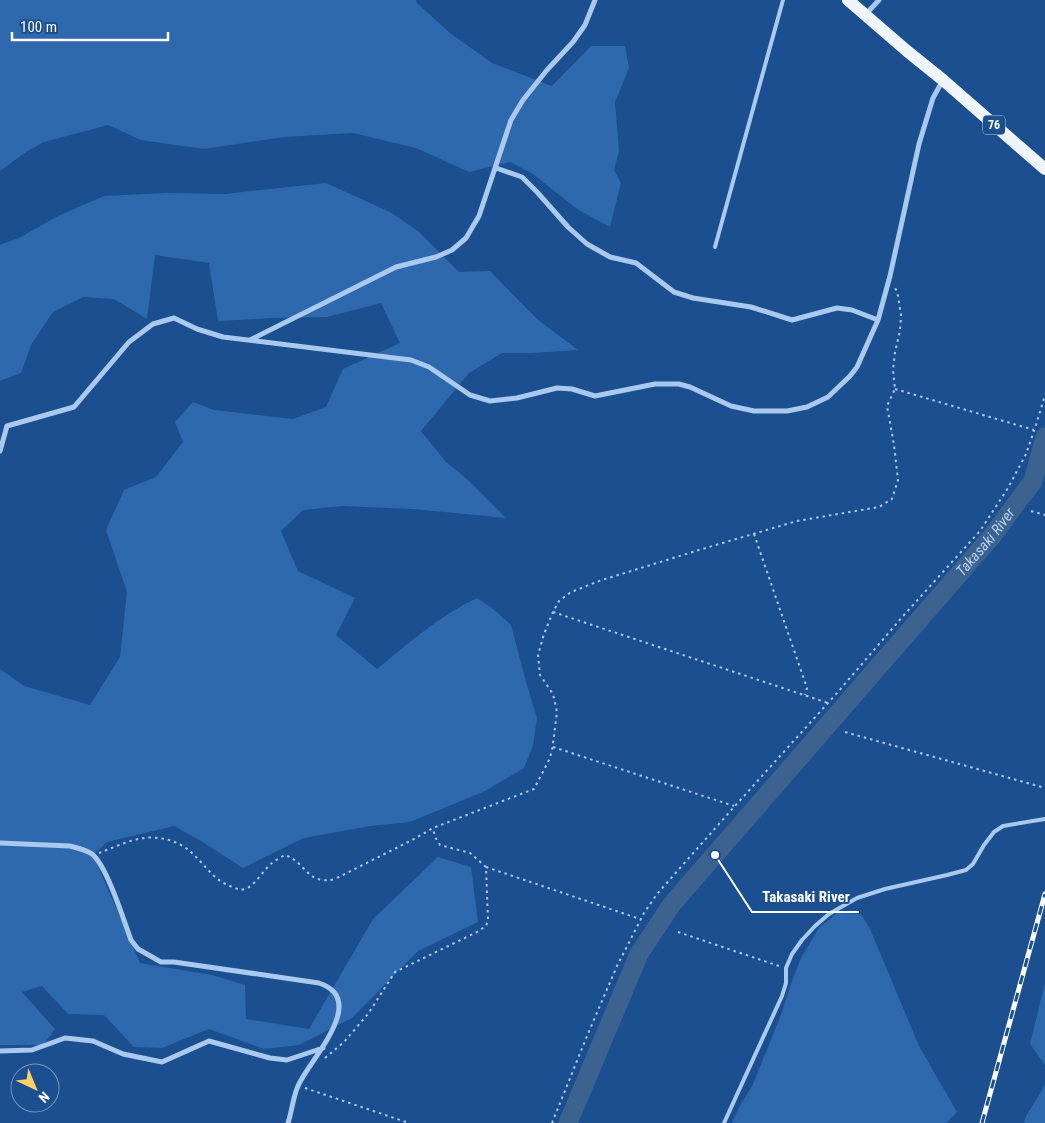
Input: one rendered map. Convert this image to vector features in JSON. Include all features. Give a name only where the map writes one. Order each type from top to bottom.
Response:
[{"type":"main road","name":"76","points":[[848,0],[1045,169]]},
{"type":"street","points":[[250,340],[396,267],[436,257],[452,250],[466,238],[479,216],[510,120],[547,70],[574,42],[595,0]]},
{"type":"street","points":[[865,16],[879,0]]},
{"type":"street","points":[[0,452],[7,426],[74,407],[129,342],[153,324],[174,318],[223,337],[411,360],[429,368],[470,395],[490,401],[517,398],[556,388],[572,389],[595,396],[656,384],[679,384],[690,387],[731,406],[754,411],[807,407],[828,397],[850,376],[857,367],[878,320],[890,276],[919,144],[933,98],[943,80]]},
{"type":"street","points":[[496,168],[522,177],[568,227],[587,244],[610,258],[636,263],[674,292],[693,298],[751,306],[792,320],[837,308],[852,310],[878,320]]},
{"type":"street","points":[[0,843],[70,846],[81,848],[93,855],[101,864],[108,877],[132,940],[138,949],[160,962],[174,962],[329,986],[336,993],[340,1010],[323,1048],[298,1086],[288,1123]]},
{"type":"street","points":[[0,1051],[32,1050],[65,1038],[93,1041],[123,1054],[162,1062],[209,1041],[270,1058],[287,1060],[323,1048]]},
{"type":"lane","points":[[715,247],[783,0]]},
{"type":"lane","points":[[724,1123],[782,996],[786,983],[786,968],[792,954],[815,926],[836,910],[857,898],[885,889],[966,870],[973,864],[994,832],[1003,826],[1045,820]]},
{"type":"path","points":[[93,855],[149,837],[166,839],[183,846],[216,878],[229,886],[241,890],[251,886],[272,863],[285,855],[290,856],[310,875],[326,881],[335,879],[433,828],[534,789],[549,760],[553,747],[557,712],[552,694],[540,675],[538,655],[553,612],[559,601],[571,592],[602,580],[797,521],[879,508],[892,499],[898,480],[887,406],[895,389],[895,352],[900,331],[901,315],[898,296],[890,276]]},
{"type":"path","points":[[895,389],[1034,430]]},
{"type":"path","points":[[552,1123],[610,984],[640,919],[657,894],[980,531],[1008,488],[1026,454],[1045,395]]},
{"type":"path","points":[[1031,511],[1045,515]]},
{"type":"path","points":[[754,534],[807,688],[804,695]]},
{"type":"path","points":[[553,612],[828,703]]},
{"type":"path","points":[[845,732],[1045,788]]},
{"type":"path","points":[[553,747],[734,807]]},
{"type":"path","points":[[433,828],[435,837],[440,845],[470,853],[486,867],[640,919]]},
{"type":"path","points":[[324,1059],[344,1042],[368,1014],[395,972],[478,932],[486,926],[488,920],[486,867]]},
{"type":"path","points":[[678,932],[786,968]]},
{"type":"path","points":[[298,1086],[409,1123]]},
{"type":"shaded area","points":[[0,0],[416,0],[450,33],[492,63],[552,86],[591,46],[625,46],[629,68],[615,102],[619,151],[614,170],[621,183],[610,227],[577,209],[533,174],[510,162],[469,172],[416,148],[353,133],[284,137],[204,149],[141,140],[108,125],[44,142],[26,152],[0,171]]},
{"type":"shaded area","points":[[326,183],[390,212],[418,231],[459,272],[490,271],[538,320],[578,350],[502,353],[469,373],[421,431],[445,461],[468,480],[506,518],[413,509],[343,506],[303,510],[281,531],[298,571],[355,598],[336,635],[377,669],[425,630],[463,605],[477,598],[492,608],[511,625],[537,718],[533,746],[524,768],[485,791],[410,822],[370,826],[304,838],[243,868],[174,826],[107,842],[93,855],[140,963],[212,975],[245,985],[246,1019],[309,1029],[373,919],[438,857],[471,867],[478,922],[418,951],[352,1018],[299,1045],[264,1049],[209,1029],[162,1048],[134,1047],[104,1015],[68,1014],[42,986],[22,992],[55,1029],[43,1045],[0,1045],[0,669],[24,686],[90,705],[120,657],[127,592],[106,530],[124,490],[156,477],[183,442],[175,422],[193,402],[214,410],[293,419],[326,407],[343,369],[400,343],[381,303],[327,317],[218,321],[209,263],[155,255],[147,319],[114,299],[83,297],[53,312],[31,345],[21,373],[0,381],[0,245],[19,238],[58,216],[104,196],[166,193],[225,194]]},
{"type":"shaded area","points":[[837,913],[861,914],[870,929],[919,1046],[957,1112],[946,1123],[732,1123],[753,1084],[801,958],[819,928]]},
{"type":"shaded area","points":[[1045,983],[1045,1065],[1030,1044]]},
{"type":"shaded area","points":[[1045,1085],[1045,1123],[1024,1123],[1025,1118]]},
{"type":"waterway","name":"Takasaki River","points":[[568,1123],[639,954],[672,904],[992,536],[1033,481],[1045,437]]},
{"type":"railway","points":[[982,1123],[1045,894]]},
{"type":"place","name":"Takasaki River","points":[[715,855]]}]
